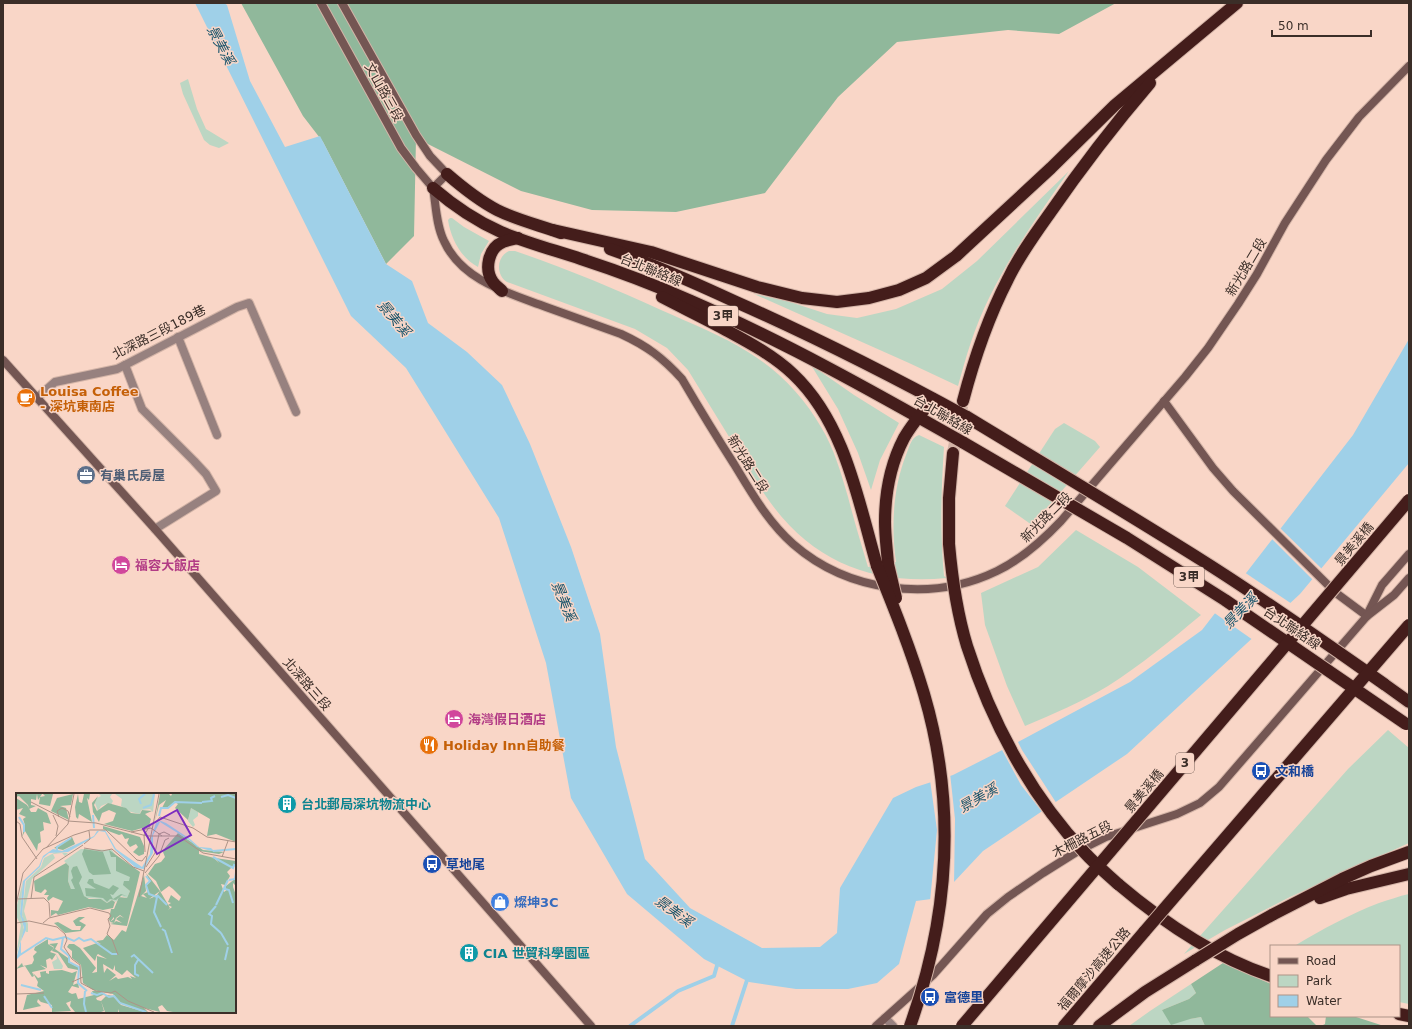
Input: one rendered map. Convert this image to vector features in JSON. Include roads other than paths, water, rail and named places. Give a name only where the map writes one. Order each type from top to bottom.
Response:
[{"type":"highway","points":[[553,230],[651,252],[757,286],[802,298],[837,302],[869,298],[891,292],[926,278],[956,256],[1051,168],[1115,105],[1183,50],[1237,3]]},
{"type":"highway","points":[[963,401],[970,374],[994,310],[1008,278],[1036,233],[1066,190],[1126,111],[1153,80],[1183,50]]},
{"type":"highway","name":"台北聯絡線","points":[[447,174],[463,188],[496,209],[516,218],[620,253],[697,284],[833,348],[967,417],[1204,562],[1317,637],[1409,702]]},
{"type":"highway","name":"台北聯絡線","points":[[433,188],[448,201],[488,226],[518,238],[608,268],[691,301],[824,365],[964,443],[1127,538],[1225,600],[1408,725]]},
{"type":"highway","points":[[502,291],[493,283],[489,274],[489,259],[496,246],[503,242],[518,238]]},
{"type":"highway","points":[[608,268],[750,343],[772,357],[793,374],[811,394],[824,412],[834,431],[848,466],[883,565],[924,695],[937,754],[943,793],[945,832],[944,870],[938,921],[931,957],[910,1026]]},
{"type":"highway","points":[[883,565],[887,490],[895,459],[904,438],[918,417],[933,399]]},
{"type":"highway","points":[[953,453],[949,498],[949,544],[957,604],[967,645],[981,687],[999,727],[1018,763],[1039,795],[1085,853],[1142,905],[1173,927],[1216,952],[1268,975]]},
{"type":"highway","name":"景美溪橋","points":[[962,1026],[1409,500]]},
{"type":"highway","name":"福爾摩沙高速公路","points":[[1064,1026],[1409,625]]},
{"type":"highway","points":[[1099,1026],[1145,992],[1238,934],[1272,915],[1344,884],[1371,866],[1409,852]]},
{"type":"highway","points":[[1344,884],[1409,874]]},
{"type":"main road","name":"文山路三段","points":[[321,3],[401,148],[433,188]]},
{"type":"main road","name":"文山路三段","points":[[342,3],[416,135],[430,156],[447,174]]},
{"type":"main road","name":"新光路二段","points":[[433,188],[440,232],[444,242],[453,257],[466,270],[480,280],[502,291],[621,334],[639,342],[656,353],[669,365],[682,379],[758,504],[793,544],[810,557],[834,571],[860,582],[890,588],[945,588],[972,582],[997,571],[1024,555],[1046,537],[1061,522],[1208,348],[1257,274],[1300,199],[1326,160],[1359,117],[1409,66]]},
{"type":"main road","points":[[433,188],[447,174]]},
{"type":"main road","name":"北深路三段","points":[[3,360],[155,529],[591,1026]]},
{"type":"main road","points":[[1164,401],[1213,468],[1247,505],[1336,593],[1367,616]]},
{"type":"main road","name":"木柵路五段","points":[[1367,616],[1382,585],[1409,554]]},
{"type":"main road","name":"木柵路五段","points":[[876,1026],[933,975],[987,914],[1008,897],[1078,851],[1106,838],[1177,814],[1200,803],[1214,791],[1240,763],[1367,616],[1394,595],[1409,578]]},
{"type":"street","name":"北深路三段189巷","points":[[37,398],[55,382],[117,369],[236,307],[249,303],[296,412]]},
{"type":"street","points":[[178,337],[217,435]]},
{"type":"street","points":[[125,365],[142,409],[206,474],[216,491],[155,529]]},
{"type":"street","points":[[885,1018],[893,1026]]},
{"type":"water","name":"景美溪","points":[[195,3],[224,3],[227,5],[250,81],[285,147],[320,136],[386,264],[412,281],[428,323],[467,352],[502,385],[530,444],[571,547],[600,634],[616,747],[645,859],[690,908],[762,948],[820,947],[837,933],[840,888],[893,798],[916,787],[953,775],[1130,682],[1202,630],[1353,435],[1409,339],[1409,463],[1300,594],[1127,754],[983,851],[939,898],[916,901],[899,964],[877,983],[848,989],[796,989],[749,982],[704,959],[627,894],[571,798],[546,663],[499,518],[406,368],[351,316]]},
{"type":"waterway","points":[[630,1026],[678,991],[714,976],[718,962]]},
{"type":"waterway","points":[[732,1026],[748,977]]},
{"type":"tunnel","points":[[953,453],[963,401]]},
{"type":"place","name":"Louisa Coffee - 深坑東南店","points":[[26,398]]},
{"type":"place","name":"有巢氏房屋","points":[[86,475]]},
{"type":"place","name":"福容大飯店","points":[[121,565]]},
{"type":"place","name":"海灣假日酒店","points":[[454,719]]},
{"type":"place","name":"Holiday Inn自助餐","points":[[429,745]]},
{"type":"place","name":"文和橋","points":[[1261,771]]},
{"type":"place","name":"台北郵局深坑物流中心","points":[[287,804]]},
{"type":"place","name":"草地尾","points":[[432,864]]},
{"type":"place","name":"燦坤3C","points":[[500,902]]},
{"type":"place","name":"CIA 世貿科學園區","points":[[469,953]]},
{"type":"place","name":"富德里","points":[[930,997]]}]
